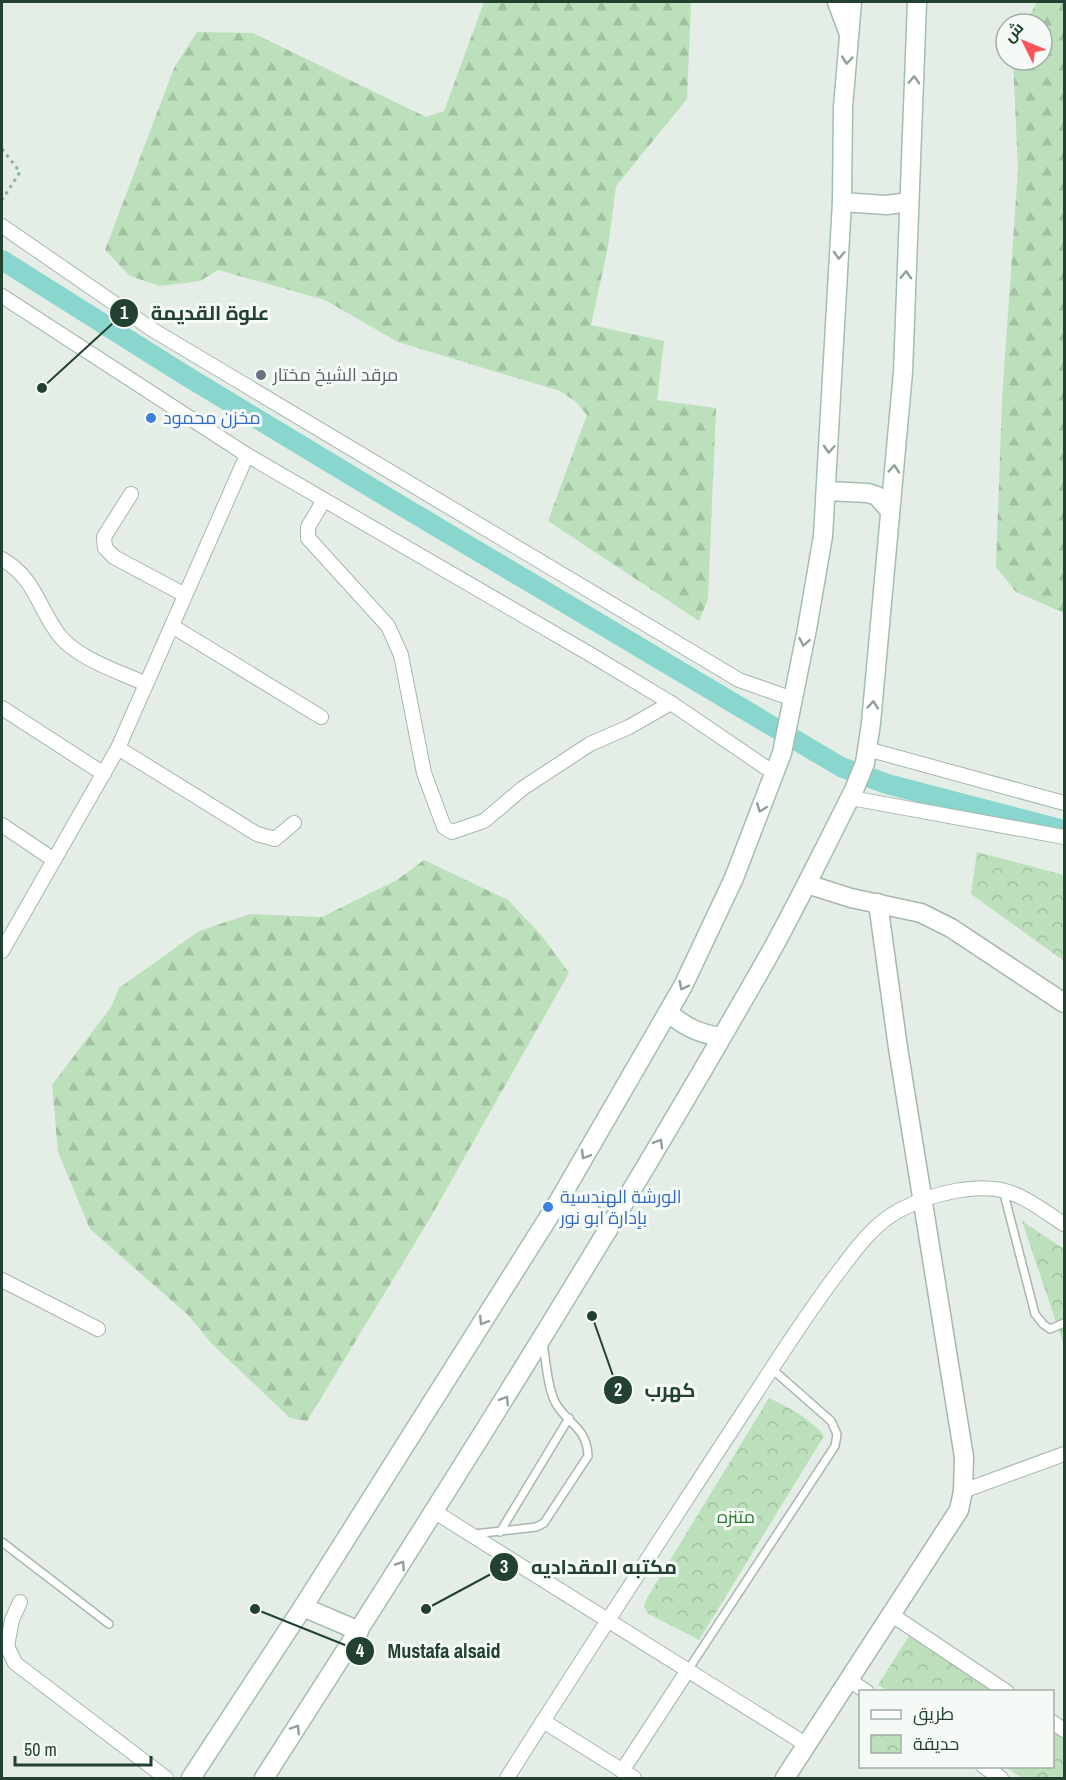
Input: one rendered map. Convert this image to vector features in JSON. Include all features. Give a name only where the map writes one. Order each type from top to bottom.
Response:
[{"type":"main road","points":[[837,2],[849,34]]},
{"type":"main road","points":[[191,1779],[303,1608],[557,1204],[683,987],[734,878],[782,753],[824,536],[842,202],[843,107],[852,2]]},
{"type":"main road","points":[[264,1779],[543,1340],[770,952],[853,794],[866,756],[903,372],[917,2]]},
{"type":"main road","points":[[842,202],[886,205],[909,202]]},
{"type":"main road","points":[[826,491],[868,493],[877,496],[890,511]]},
{"type":"main road","points":[[807,884],[851,898],[921,913],[951,928],[1065,1004]]},
{"type":"main road","points":[[785,1779],[959,1510],[963,1491],[964,1457],[898,1048],[878,903]]},
{"type":"main road","points":[[668,1012],[692,1029],[721,1037]]},
{"type":"main road","points":[[557,1204],[582,1207],[592,1212],[608,1230]]},
{"type":"main road","points":[[303,1608],[359,1631]]},
{"type":"street","points":[[2,226],[153,330],[739,680],[793,699]]},
{"type":"street","points":[[2,296],[247,454],[593,656],[671,704],[774,773]]},
{"type":"street","points":[[2,951],[118,748],[247,454]]},
{"type":"street","points":[[131,494],[104,537],[105,548],[114,557],[185,595]]},
{"type":"street","points":[[324,500],[308,527],[308,538],[388,626],[401,655],[424,772],[444,827],[452,832],[484,821],[523,788],[590,744],[629,727],[671,704]]},
{"type":"street","points":[[2,559],[16,568],[29,582],[59,634],[75,651],[146,684]]},
{"type":"street","points":[[172,626],[321,717]]},
{"type":"street","points":[[2,708],[104,774]]},
{"type":"street","points":[[118,748],[257,834],[275,838],[294,823]]},
{"type":"street","points":[[866,756],[1065,803]]},
{"type":"street","points":[[853,794],[1065,837]]},
{"type":"street","points":[[2,825],[54,860]]},
{"type":"street","points":[[507,1779],[608,1619],[813,1306],[863,1240],[888,1217],[922,1200],[950,1192],[986,1188],[1003,1190],[1025,1200],[1065,1224]]},
{"type":"street","points":[[2,1280],[98,1329]]},
{"type":"street","points":[[963,1491],[1065,1454]]},
{"type":"street","points":[[435,1512],[807,1745]]},
{"type":"street","points":[[20,1602],[12,1620],[7,1646],[15,1663],[166,1779]]},
{"type":"street","points":[[892,1614],[1004,1690]]},
{"type":"street","points":[[543,1721],[628,1775],[688,1670]]},
{"type":"street","points":[[849,1680],[864,1690]]},
{"type":"street","points":[[984,1768],[1001,1779]]},
{"type":"lane","points":[[1003,1190],[1035,1314],[1050,1329],[1065,1323]]},
{"type":"lane","points":[[472,1534],[536,1527],[543,1523],[588,1456],[584,1434],[556,1404],[551,1392],[543,1340]]},
{"type":"lane","points":[[688,1670],[835,1446],[837,1434],[831,1421],[772,1369]]},
{"type":"lane","points":[[500,1532],[569,1418]]},
{"type":"lane","points":[[2,1542],[110,1624]]},
{"type":"path","points":[[2,149],[20,172],[2,200]]},
{"type":"green space","points":[[484,2],[691,2],[687,99],[616,186],[608,247],[591,325],[664,341],[657,400],[716,408],[708,599],[699,621],[548,521],[587,415],[575,401],[560,391],[398,342],[325,300],[218,270],[200,281],[160,286],[130,276],[105,250],[174,68],[197,32],[253,33],[426,117],[444,111]]},
{"type":"green space","points":[[1037,2],[1064,2],[1064,613],[1016,592],[996,567],[1002,399],[1018,170],[1014,72],[1054,72],[1054,12],[1032,12]]},
{"type":"green space","points":[[977,852],[1064,875],[1064,961],[971,894]]},
{"type":"green space","points":[[424,860],[508,900],[542,936],[569,973],[429,1220],[307,1421],[290,1418],[212,1344],[188,1315],[90,1229],[58,1152],[52,1085],[111,1007],[119,988],[199,931],[250,914],[322,917],[397,880]]},
{"type":"green space","points":[[1022,1221],[1064,1249],[1064,1346]]},
{"type":"green space","name":"متنزه","points":[[769,1398],[806,1419],[824,1436],[699,1640],[647,1613],[644,1606]]},
{"type":"green space","points":[[909,1636],[993,1690],[886,1690],[878,1685]]},
{"type":"green space","points":[[1054,1729],[1064,1736],[1064,1778],[1023,1778],[1007,1768],[1054,1768]]},
{"type":"waterway","points":[[2,260],[183,374],[841,767],[887,784],[1064,830]]},
{"type":"place","name":"مرقد الشيخ مختار","points":[[261,375]]},
{"type":"place","name":"علوة القديمة","points":[[42,388]]},
{"type":"place","name":"مخزن محمود","points":[[151,418]]},
{"type":"place","name":"الورشة الهندسية بإدارة ابو نور","points":[[548,1207]]},
{"type":"place","name":"كهرب","points":[[592,1316]]},
{"type":"place","name":"Mustafa alsaid","points":[[255,1609]]},
{"type":"place","name":"مكتبه المقداديه","points":[[426,1609]]}]
